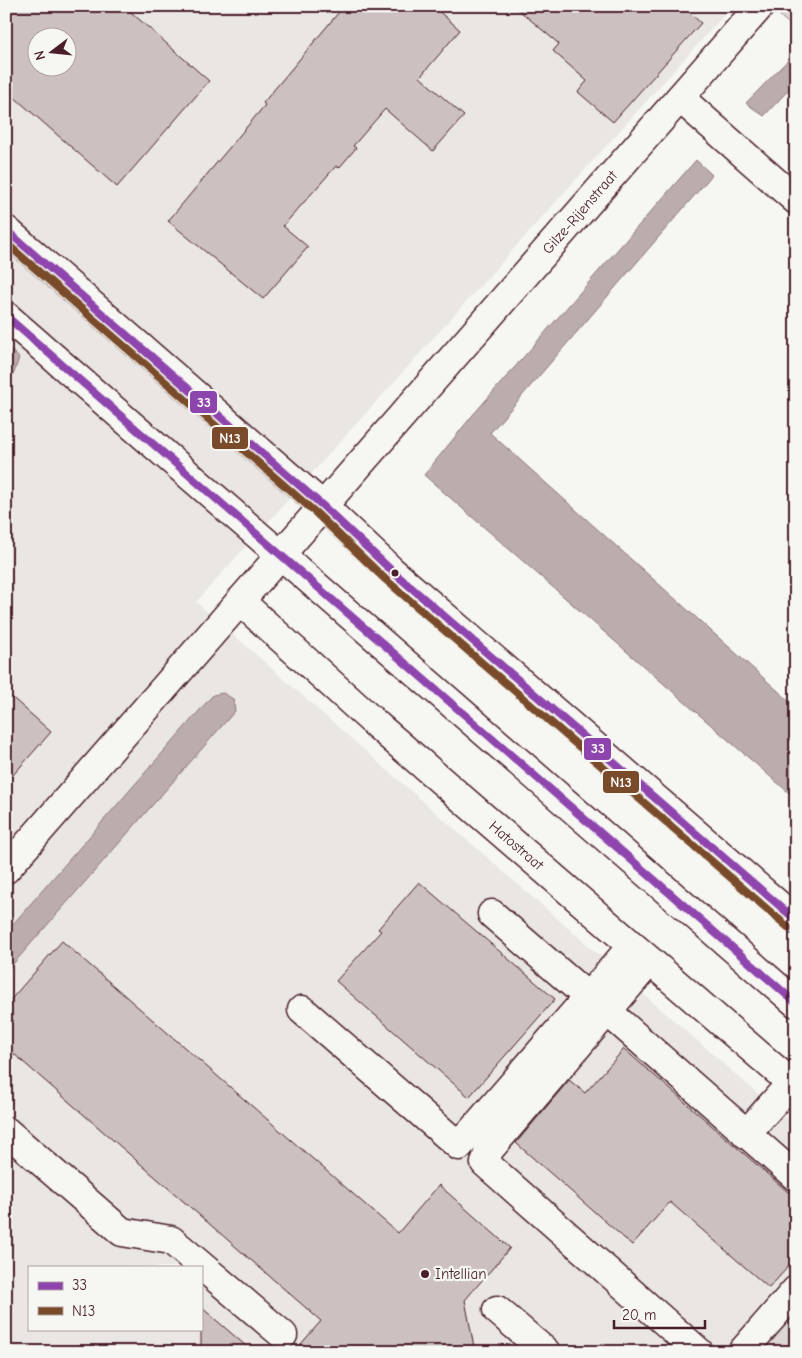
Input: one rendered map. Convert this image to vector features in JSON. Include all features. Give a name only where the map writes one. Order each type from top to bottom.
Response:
[{"type":"main road","name":"Gilze-Rijenstraat","points":[[6,869],[760,6]]},
{"type":"main road","points":[[680,98],[796,200]]},
{"type":"main road","points":[[6,230],[323,506],[392,571],[796,920]]},
{"type":"main road","points":[[6,316],[796,1003]]},
{"type":"main road","name":"Hatostraat","points":[[240,601],[378,726],[793,1085]]},
{"type":"main road","points":[[492,914],[796,1177]]},
{"type":"main road","points":[[641,953],[598,1004],[489,1150],[485,1163],[699,1352]]},
{"type":"main road","points":[[302,1010],[459,1146],[598,1004]]},
{"type":"main road","points":[[746,1134],[793,1085]]},
{"type":"main road","points":[[6,1131],[122,1232],[172,1240],[283,1335]]},
{"type":"main road","points":[[742,1352],[796,1290]]},
{"type":"main road","points":[[497,1310],[546,1352]]},
{"type":"shaded area","points":[[6,6],[732,6],[196,602],[796,1127],[796,1352],[6,1352]]},
{"type":"shaded area","points":[[788,6],[796,6],[796,30],[780,16]]},
{"type":"shaded area","points":[[796,52],[796,82],[764,116],[746,103]]},
{"type":"shaded area","points":[[696,160],[712,175],[490,433],[796,707],[796,799],[424,475],[472,416]]},
{"type":"shaded area","points":[[6,345],[19,358],[14,373],[6,376]]},
{"type":"shaded area","points":[[223,693],[233,699],[235,711],[6,972],[6,932],[213,695]]},
{"type":"shaded area","points":[[796,1309],[796,1339],[785,1352],[759,1352]]},
{"type":"building","points":[[6,6],[124,6],[209,81],[117,187],[6,90]]},
{"type":"building","points":[[344,6],[433,6],[460,30],[420,77],[464,116],[433,151],[385,109],[353,146],[356,148],[339,168],[336,166],[283,226],[308,247],[263,299],[168,221],[265,105],[263,103]]},
{"type":"building","points":[[514,6],[682,6],[701,23],[613,122],[578,92],[587,81],[553,51],[559,44]]},
{"type":"building","points":[[6,692],[51,732],[6,783]]},
{"type":"building","points":[[419,882],[555,999],[469,1097],[336,981],[381,931],[378,929]]},
{"type":"building","points":[[62,941],[398,1233],[439,1185],[510,1248],[465,1300],[475,1352],[294,1352],[321,1321],[6,1047],[6,1005]]},
{"type":"building","points":[[624,1049],[796,1199],[796,1258],[769,1288],[670,1202],[632,1245],[516,1143],[569,1080],[585,1093]]},
{"type":"building","points":[[202,1308],[253,1352],[201,1352]]},
{"type":"transit line","name":"33","points":[[6,230],[323,506],[392,571],[796,920]]},
{"type":"transit line","name":"N13","points":[[6,243],[316,513],[385,579],[789,928]]},
{"type":"transit line","name":"33","points":[[6,316],[796,1003]]},
{"type":"place","name":"Intellian","points":[[425,1274]]}]
